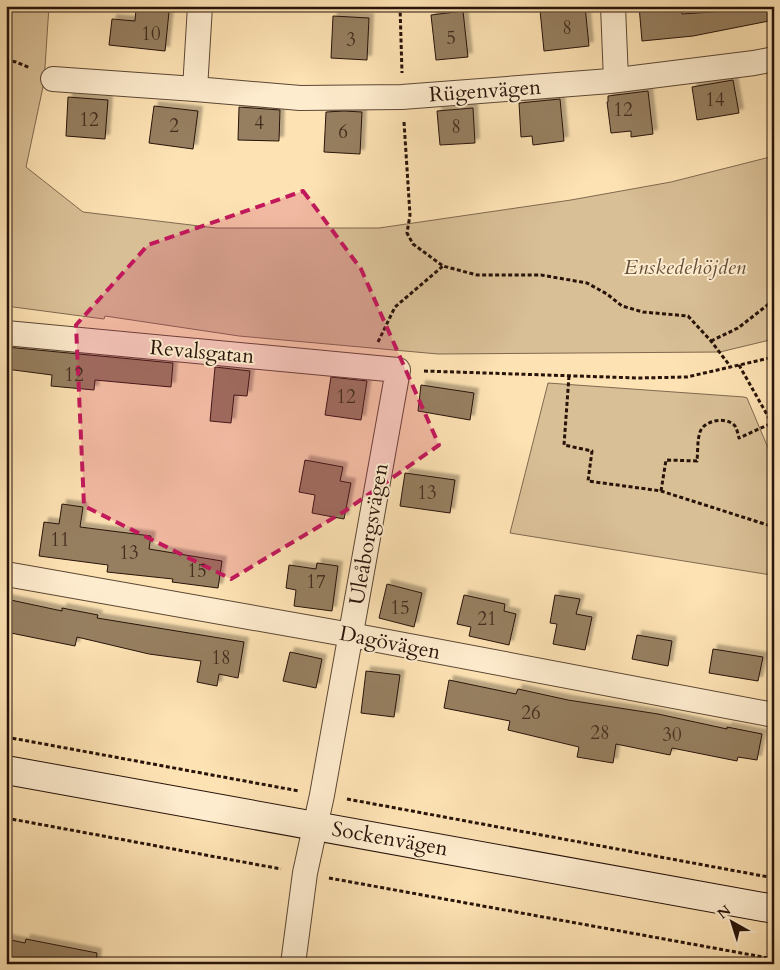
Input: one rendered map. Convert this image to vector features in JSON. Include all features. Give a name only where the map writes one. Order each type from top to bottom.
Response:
[{"type":"street","points":[[195,89],[200,6]]},
{"type":"street","points":[[613,6],[616,80]]},
{"type":"street","name":"Rügenvägen","points":[[53,79],[300,98],[402,97],[616,80],[774,59]]},
{"type":"street","name":"Revalsgatan","points":[[6,333],[398,370]]},
{"type":"street","name":"Uleåborgsvägen","points":[[293,964],[305,873],[322,795],[398,370]]},
{"type":"street","name":"Dagövägen","points":[[6,574],[351,635],[774,715]]},
{"type":"street","name":"Sockenvägen","points":[[6,770],[774,909]]},
{"type":"path","points":[[400,6],[402,97],[410,215],[407,233],[413,244],[443,266],[478,275],[541,276],[587,283],[607,294],[622,306],[643,312],[688,316],[711,341],[730,366]]},
{"type":"path","points":[[368,367],[382,331],[395,307],[443,266]]},
{"type":"path","points":[[711,341],[738,328],[774,300]]},
{"type":"path","points":[[398,370],[638,378],[687,377],[774,357]]},
{"type":"path","points":[[661,492],[666,460],[697,461],[700,431],[707,424],[720,420],[729,422],[735,427],[739,438],[773,425],[739,365]]},
{"type":"path","points":[[569,376],[564,445],[592,451],[588,481],[661,492],[774,527]]},
{"type":"path","points":[[6,736],[774,878]]},
{"type":"path","points":[[6,818],[774,960]]},
{"type":"highlighted area","points":[[303,191],[361,269],[439,445],[345,511],[231,579],[84,506],[76,325],[148,245]]},
{"type":"green space","name":"Enskedehöjden","points":[[6,6],[49,6],[44,82],[26,167],[83,212],[216,228],[379,228],[571,200],[671,182],[774,156],[774,339],[720,352],[438,354],[239,336],[105,316],[104,319],[6,306]]},
{"type":"green space","points":[[548,383],[747,398],[774,462],[774,561],[771,575],[510,533]]},
{"type":"building","points":[[585,6],[589,46],[544,51],[540,10]]},
{"type":"building","points":[[639,6],[681,6],[682,14],[728,11],[727,6],[774,6],[774,20],[693,36],[642,41]]},
{"type":"building","points":[[136,9],[169,12],[165,51],[109,45],[112,19],[135,21]]},
{"type":"building","points":[[463,11],[468,57],[436,60],[431,15]]},
{"type":"building","points":[[333,16],[369,18],[367,60],[331,58]]},
{"type":"building","points":[[733,80],[739,113],[697,120],[692,87]]},
{"type":"building","points":[[648,91],[653,134],[631,137],[631,131],[611,133],[608,96]]},
{"type":"building","points":[[68,97],[108,100],[105,139],[66,136]]},
{"type":"building","points":[[560,99],[564,141],[533,145],[532,136],[521,137],[519,103]]},
{"type":"building","points":[[154,106],[198,111],[193,149],[149,143]]},
{"type":"building","points":[[239,107],[280,110],[279,141],[238,140]]},
{"type":"building","points":[[473,108],[475,143],[440,145],[437,111]]},
{"type":"building","points":[[326,112],[362,112],[360,154],[324,152]]},
{"type":"building","points":[[6,347],[173,363],[171,387],[95,380],[94,390],[51,386],[52,375],[6,369]]},
{"type":"building","points":[[215,367],[250,371],[247,396],[234,395],[231,423],[210,421]]},
{"type":"building","points":[[331,377],[367,381],[361,420],[325,415]]},
{"type":"building","points":[[421,385],[474,393],[470,420],[418,411]]},
{"type":"building","points":[[305,460],[343,467],[340,481],[351,483],[344,519],[312,513],[315,495],[299,492]]},
{"type":"building","points":[[405,473],[455,480],[450,513],[400,506]]},
{"type":"building","points":[[62,504],[83,507],[80,527],[151,536],[149,549],[222,561],[218,588],[172,582],[173,579],[107,572],[108,565],[39,556],[44,522],[59,524]]},
{"type":"building","points":[[317,563],[338,566],[332,611],[294,606],[296,590],[286,588],[289,565],[316,569]]},
{"type":"building","points":[[387,584],[422,593],[414,627],[379,618]]},
{"type":"building","points":[[464,595],[505,604],[504,611],[516,614],[509,645],[469,636],[471,627],[457,624]]},
{"type":"building","points":[[555,595],[580,599],[576,614],[592,617],[585,650],[553,644],[557,624],[550,623]]},
{"type":"building","points":[[6,599],[62,611],[62,608],[98,615],[97,618],[244,642],[238,678],[219,674],[217,686],[197,682],[201,661],[149,654],[77,637],[75,646],[6,632]]},
{"type":"building","points":[[637,635],[672,641],[668,666],[632,659]]},
{"type":"building","points":[[713,649],[763,657],[758,681],[709,673]]},
{"type":"building","points":[[290,652],[322,659],[316,688],[283,681]]},
{"type":"building","points":[[366,671],[400,675],[394,717],[361,713]]},
{"type":"building","points":[[449,680],[516,694],[518,689],[568,700],[658,714],[727,729],[727,727],[762,734],[757,760],[738,757],[737,761],[672,748],[670,755],[616,744],[613,763],[577,757],[579,747],[508,730],[510,721],[444,708]]},
{"type":"building","points":[[6,939],[25,943],[26,939],[97,953],[96,964],[6,964]]}]
